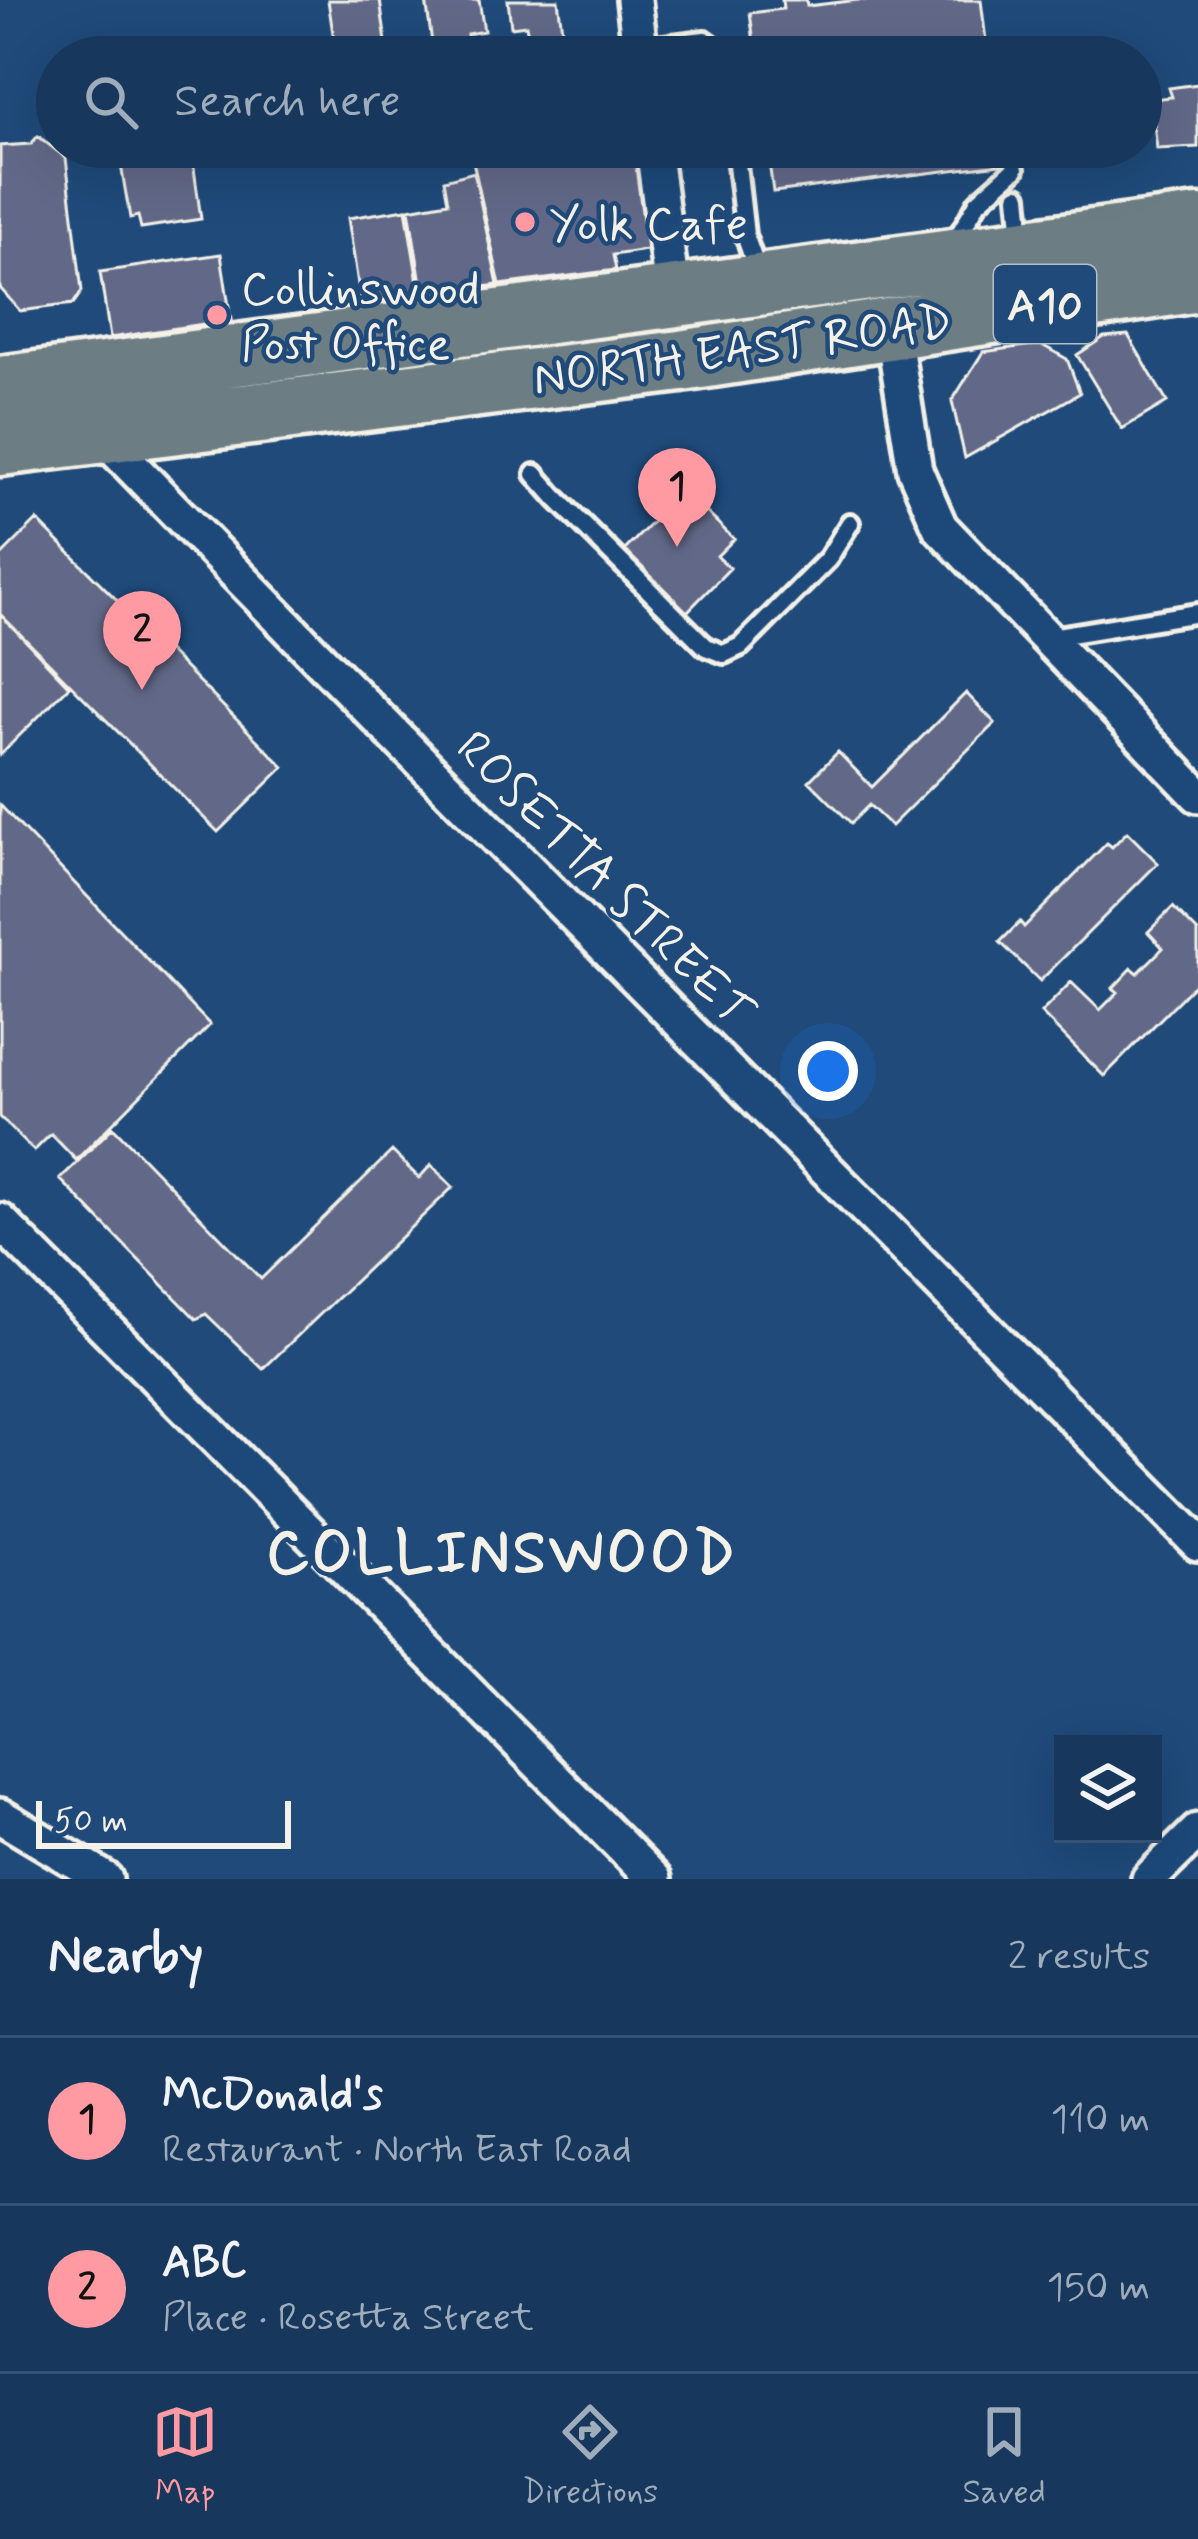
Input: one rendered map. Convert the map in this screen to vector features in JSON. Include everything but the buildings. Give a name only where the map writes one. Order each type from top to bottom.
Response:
[{"type":"highway","name":"NORTH EAST ROAD","points":[[0,387],[673,297],[754,260],[915,265],[1020,223],[1198,226]]},
{"type":"highway","points":[[892,327],[915,265]]},
{"type":"highway","name":"NORTH EAST ROAD","points":[[0,445],[681,361],[1198,280]]},
{"type":"highway","points":[[673,297],[681,361]]},
{"type":"street","points":[[634,0],[639,36]]},
{"type":"street","points":[[656,168],[673,297]]},
{"type":"street","points":[[892,327],[915,470],[940,527],[1198,795]]},
{"type":"street","name":"ROSETTA STREET","points":[[99,433],[1198,1543]]},
{"type":"street","points":[[0,1221],[654,1879]]},
{"type":"street","points":[[0,1816],[105,1879]]},
{"type":"street","points":[[1148,1879],[1198,1831]]},
{"type":"lane","points":[[739,168],[754,260]]},
{"type":"lane","points":[[915,265],[1015,170]]},
{"type":"lane","points":[[535,473],[706,647],[724,654],[741,646],[828,560],[850,523]]},
{"type":"lane","points":[[1045,638],[1198,613]]},
{"type":"place","name":"Yolk Cafe","points":[[525,222]]},
{"type":"place","name":"Collinswood Post Office","points":[[217,315]]},
{"type":"place","name":"McDonald's","points":[[677,547]]},
{"type":"place","name":"ABC","points":[[142,690]]},
{"type":"district","name":"COLLINSWOOD","points":[[502,1551]]}]
